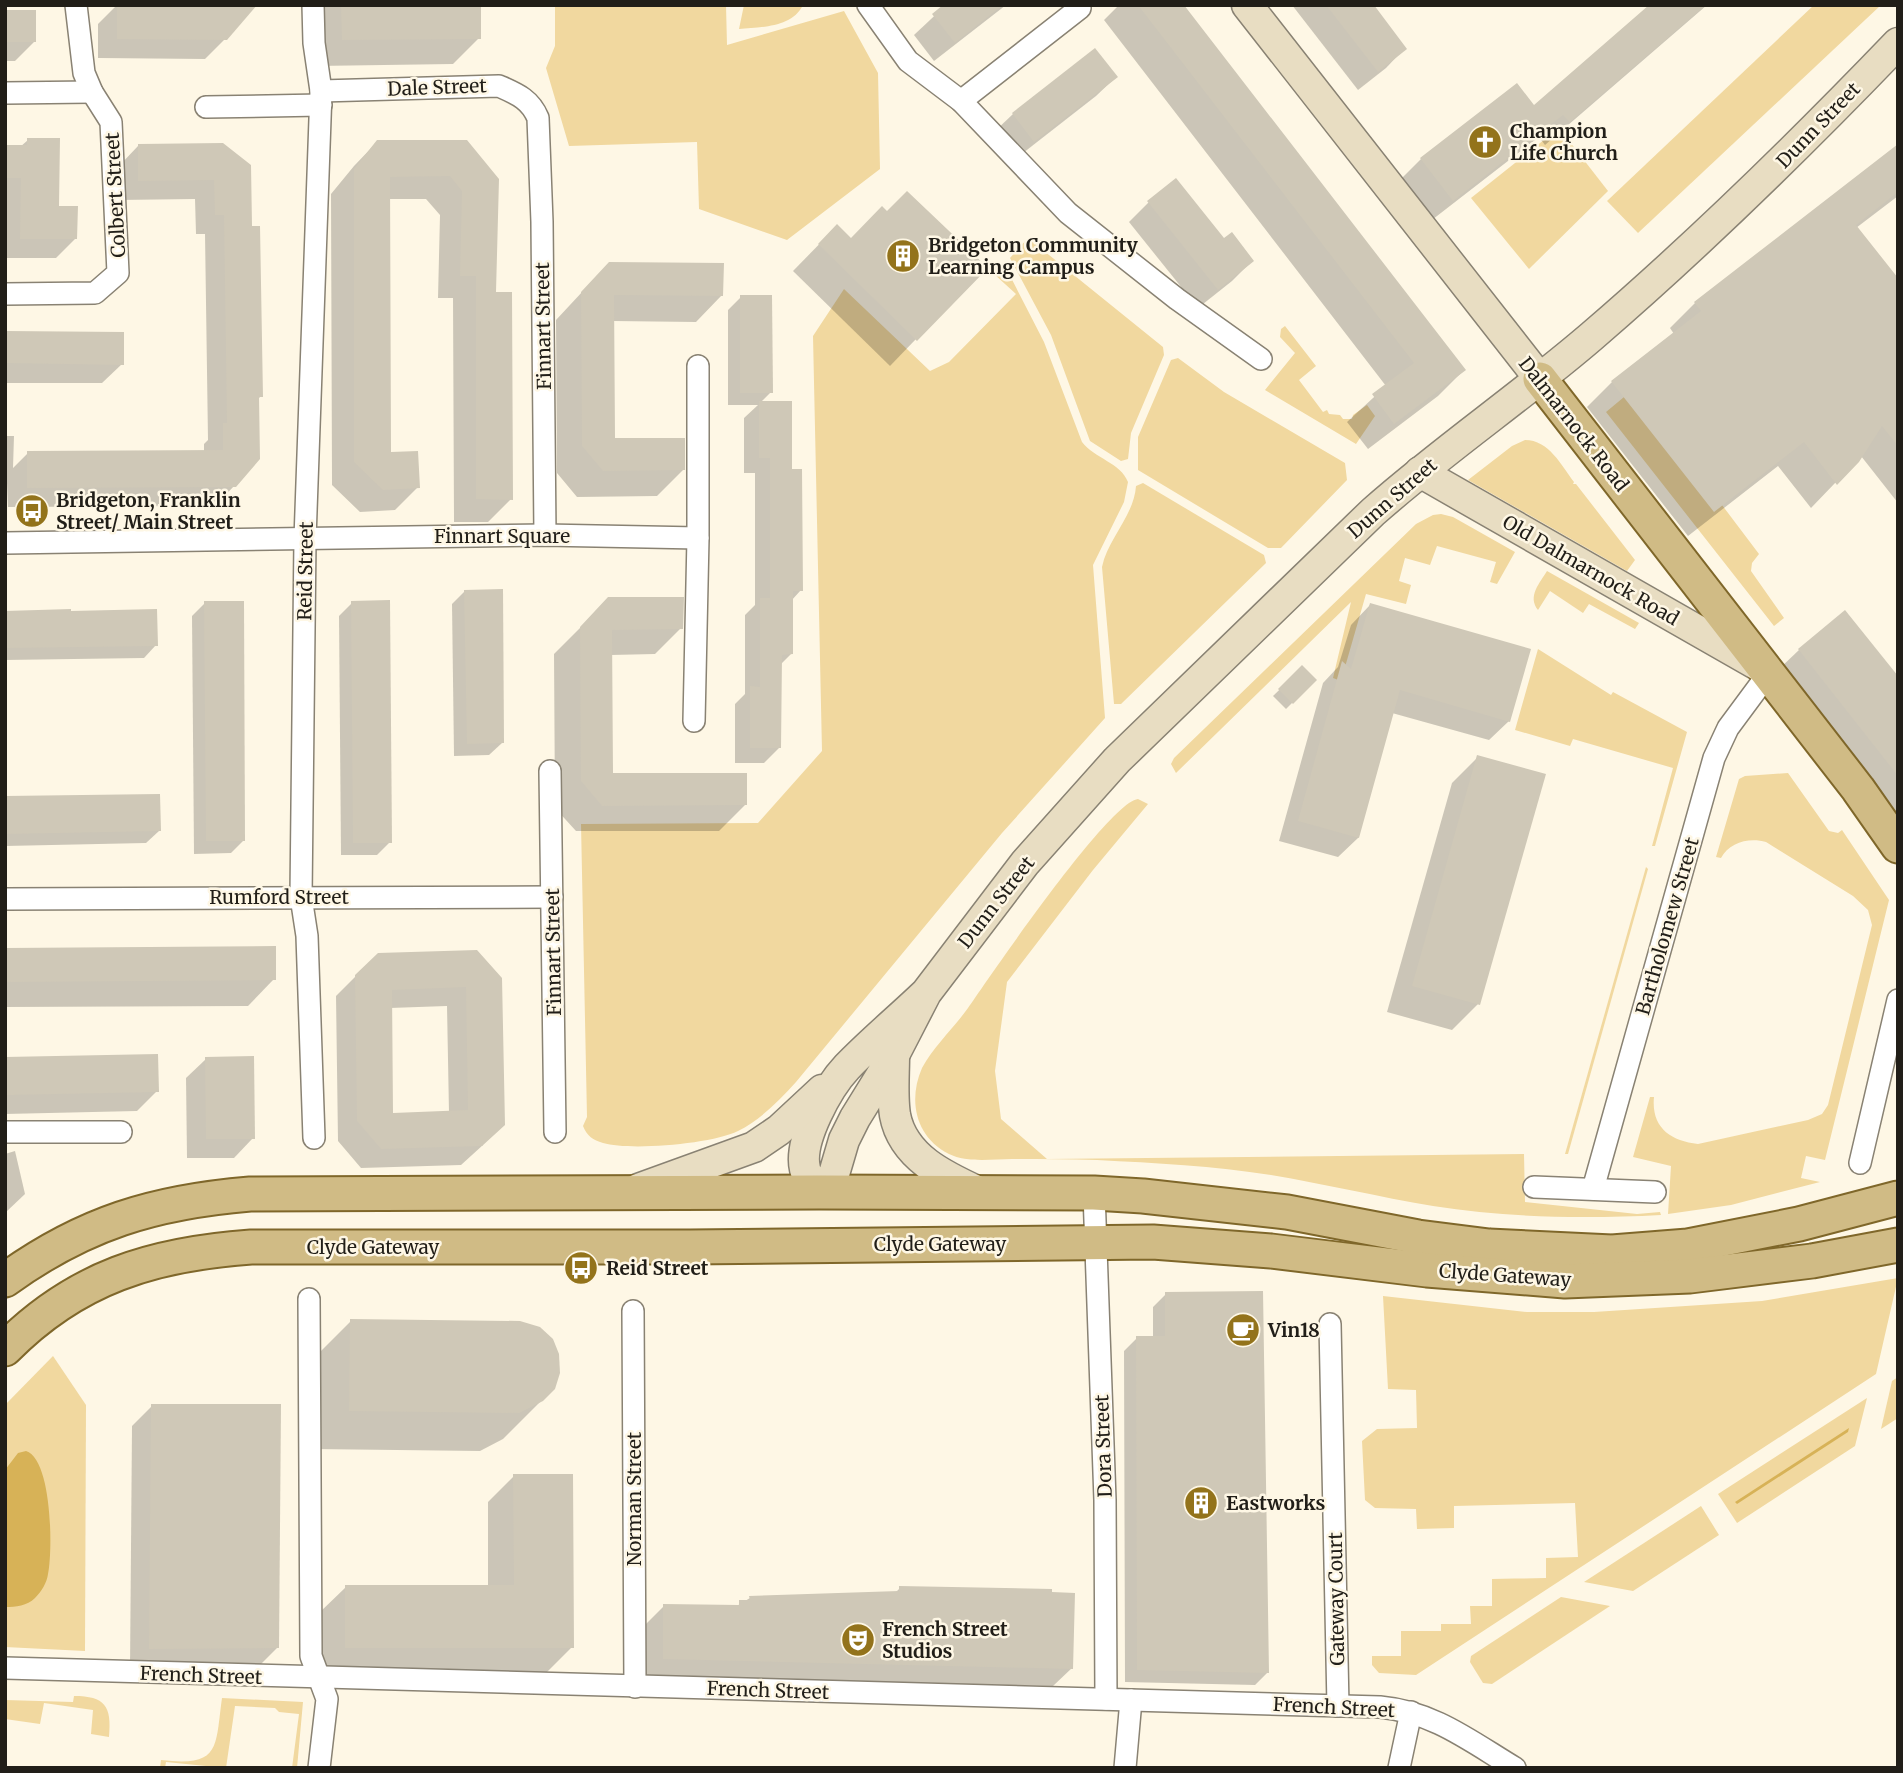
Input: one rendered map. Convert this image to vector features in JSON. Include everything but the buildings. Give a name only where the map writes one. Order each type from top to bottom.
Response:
[{"type":"main road","name":"Dalmarnock Road","points":[[1247,5],[1858,789],[1898,846]]},
{"type":"main road","name":"Dunn Street","points":[[926,993],[894,1055],[855,1118],[843,1144],[834,1174],[819,1192],[806,1171],[805,1150],[816,1116],[846,1068],[926,993],[1033,854],[1105,773],[1360,524],[1420,472],[1591,337],[1739,204],[1898,43]]},
{"type":"main road","name":"Old Dalmarnock Road","points":[[1420,472],[1765,671]]},
{"type":"main road","points":[[894,1055],[895,1115],[903,1136],[929,1166],[981,1193]]},
{"type":"main road","points":[[628,1193],[754,1147],[789,1121],[846,1068]]},
{"type":"main road","points":[[819,1192],[819,1245]]},
{"type":"main road","name":"Clyde Gateway","points":[[5,1280],[48,1250],[92,1228],[142,1211],[208,1198],[250,1194],[1094,1193],[1287,1212],[1418,1237],[1489,1246],[1612,1252],[1700,1244],[1799,1224],[1898,1198]]},
{"type":"main road","name":"Clyde Gateway","points":[[5,1349],[30,1326],[68,1298],[112,1276],[160,1259],[217,1250],[309,1247],[1192,1243],[1427,1270],[1565,1280],[1690,1276],[1812,1261],[1898,1245]]},
{"type":"street","name":"Colbert Street","points":[[5,294],[94,293],[118,273],[111,121],[92,92],[84,73],[76,5]]},
{"type":"street","name":"Reid Street","points":[[313,5],[314,43],[321,98],[305,539],[301,897],[307,936],[314,1138]]},
{"type":"street","points":[[868,5],[908,61],[961,101],[1068,213],[1177,299],[1261,359]]},
{"type":"street","points":[[961,101],[1080,8]]},
{"type":"street","name":"Dale Street","points":[[206,107],[499,86],[523,96],[533,106],[538,118]]},
{"type":"street","points":[[5,93],[92,92]]},
{"type":"street","name":"Finnart Street","points":[[538,118],[542,222],[545,535]]},
{"type":"street","points":[[694,720],[698,366]]},
{"type":"street","name":"Finnart Square","points":[[5,543],[545,535],[698,538]]},
{"type":"street","name":"Bartholomew Street","points":[[1593,1189],[1714,758],[1728,728],[1765,671]]},
{"type":"street","name":"Finnart Street","points":[[550,771],[555,1132]]},
{"type":"street","name":"Rumford Street","points":[[5,899],[552,897]]},
{"type":"street","points":[[1860,1163],[1898,1000]]},
{"type":"street","points":[[5,1132],[121,1132]]},
{"type":"street","points":[[1534,1187],[1655,1192]]},
{"type":"street","name":"Dora Street","points":[[1094,1193],[1105,1500],[1106,1699]]},
{"type":"street","points":[[309,1299],[311,1656],[327,1699],[319,1768]]},
{"type":"street","name":"Norman Street","points":[[633,1311],[635,1687]]},
{"type":"street","name":"Gateway Court","points":[[1330,1324],[1338,1706]]},
{"type":"street","name":"French Street","points":[[5,1668],[1380,1707],[1411,1712],[1444,1724],[1515,1768]]},
{"type":"street","points":[[1125,1768],[1131,1700]]},
{"type":"street","points":[[1399,1768],[1411,1712]]},
{"type":"shaded area","points":[[555,5],[726,5],[727,45],[844,11],[878,73],[880,169],[787,240],[699,209],[697,142],[569,146],[546,68],[555,46]]},
{"type":"shaded area","points":[[744,5],[803,5],[791,18],[775,25],[739,29]]},
{"type":"shaded area","points":[[1814,5],[1881,5],[1638,233],[1607,201]]},
{"type":"shaded area","points":[[1559,128],[1608,191],[1529,269],[1471,198]]},
{"type":"shaded area","points":[[1028,238],[1163,347],[1164,355],[1131,433],[1128,459],[1121,461],[1090,441],[1051,335],[1010,258]]},
{"type":"shaded area","points":[[1004,264],[1044,342],[1082,442],[1119,470],[1128,482],[1124,502],[1093,565],[1105,718],[1002,833],[796,1082],[762,1116],[726,1136],[691,1143],[632,1146],[596,1140],[588,1135],[583,1126],[587,1117],[581,824],[758,823],[822,751],[813,336],[844,289],[930,371],[949,362],[1016,294],[994,274]]},
{"type":"shaded area","points":[[1285,326],[1316,366],[1299,380],[1323,412],[1327,410],[1329,414],[1352,419],[1353,415],[1367,405],[1375,416],[1356,444],[1265,390],[1295,353],[1280,337],[1281,329]]},
{"type":"shaded area","points":[[1178,358],[1224,392],[1345,463],[1347,480],[1281,548],[1268,548],[1138,470],[1138,437],[1171,360]]},
{"type":"shaded area","points":[[1624,397],[1722,505],[1759,554],[1752,563],[1751,571],[1784,618],[1774,626],[1606,412]]},
{"type":"shaded area","points":[[1525,440],[1541,444],[1559,461],[1573,484],[1576,484],[1635,560],[1627,571],[1468,480],[1512,446]]},
{"type":"shaded area","points":[[1143,483],[1264,555],[1266,563],[1121,704],[1114,704],[1102,567],[1131,507],[1136,486]]},
{"type":"shaded area","points":[[1441,514],[1453,517],[1515,552],[1497,584],[1490,582],[1496,562],[1437,546],[1430,565],[1405,558],[1399,581],[1411,585],[1406,604],[1366,594],[1341,681],[1333,678],[1351,602],[1176,773],[1171,764],[1174,758],[1416,524]]},
{"type":"shaded area","points":[[1547,571],[1639,623],[1635,629],[1589,604],[1583,613],[1550,591],[1538,610],[1534,595]]},
{"type":"shaded area","points":[[1538,649],[1611,695],[1613,692],[1687,732],[1655,846],[1652,846],[1673,768],[1573,739],[1570,746],[1515,730]]},
{"type":"shaded area","points":[[1788,773],[1829,831],[1838,833],[1842,830],[1889,900],[1825,1160],[1806,1156],[1801,1178],[1820,1182],[1731,1205],[1668,1214],[1671,1166],[1633,1157],[1650,1097],[1654,1097],[1656,1117],[1664,1131],[1679,1140],[1698,1144],[1808,1120],[1822,1114],[1828,1105],[1872,925],[1868,910],[1853,896],[1766,842],[1740,842],[1729,848],[1721,858],[1716,857],[1739,779],[1745,776]]},
{"type":"shaded area","points":[[1138,799],[1148,804],[1093,870],[1007,982],[995,1071],[1001,1119],[1047,1159],[1524,1154],[1525,1202],[1637,1214],[1660,1212],[1661,1215],[1575,1217],[1490,1213],[1433,1206],[1228,1169],[1097,1160],[972,1160],[956,1157],[938,1147],[922,1128],[915,1105],[922,1068],[1077,858],[1102,828],[1123,808]]},
{"type":"shaded area","points":[[1646,867],[1648,869],[1568,1154],[1565,1154]]},
{"type":"shaded area","points":[[1898,1278],[1876,1374],[1416,1675],[1379,1673],[1372,1665],[1372,1656],[1401,1656],[1401,1631],[1441,1631],[1441,1624],[1471,1624],[1470,1606],[1492,1606],[1492,1579],[1546,1578],[1546,1558],[1578,1557],[1575,1503],[1454,1506],[1454,1528],[1417,1529],[1416,1509],[1375,1508],[1365,1500],[1362,1441],[1377,1429],[1417,1428],[1416,1390],[1388,1389],[1383,1296],[1527,1312],[1594,1312],[1762,1301]]},
{"type":"shaded area","points":[[53,1356],[86,1405],[85,1651],[5,1647],[5,1405]]},
{"type":"shaded area","points":[[1898,1377],[1898,1418],[1881,1429],[1892,1381]]},
{"type":"shaded area","points":[[1867,1398],[1855,1446],[1737,1523],[1718,1494]]},
{"type":"shaded area","points":[[1849,1428],[1848,1432],[1737,1504],[1735,1502]]},
{"type":"shaded area","points":[[26,1451],[35,1458],[46,1487],[50,1562],[47,1580],[32,1601],[21,1606],[5,1607],[5,1470],[18,1453]]},
{"type":"shaded area","points":[[1701,1506],[1719,1535],[1633,1591],[1584,1582]]},
{"type":"shaded area","points":[[1561,1597],[1610,1606],[1492,1684],[1483,1683],[1470,1662],[1471,1656]]},
{"type":"shaded area","points":[[74,1696],[93,1698],[104,1705],[109,1718],[109,1737],[91,1734],[93,1710],[44,1703],[40,1724],[5,1719],[5,1700],[73,1702]]},
{"type":"shaded area","points":[[222,1698],[303,1702],[297,1768],[292,1768],[299,1714],[279,1712],[275,1708],[235,1706],[226,1768],[166,1762],[165,1768],[160,1768],[161,1760],[181,1761],[205,1757],[215,1741]]},
{"type":"place","name":"Champion Life Church","points":[[1485,142]]},
{"type":"place","name":"Bridgeton Community Learning Campus","points":[[903,256]]},
{"type":"place","name":"Bridgeton, Franklin Street/ Main Street","points":[[32,511]]},
{"type":"place","name":"Reid Street","points":[[581,1268]]},
{"type":"place","name":"Vin18","points":[[1243,1330]]},
{"type":"place","name":"Eastworks","points":[[1201,1503]]},
{"type":"place","name":"French Street Studios","points":[[858,1640]]}]
